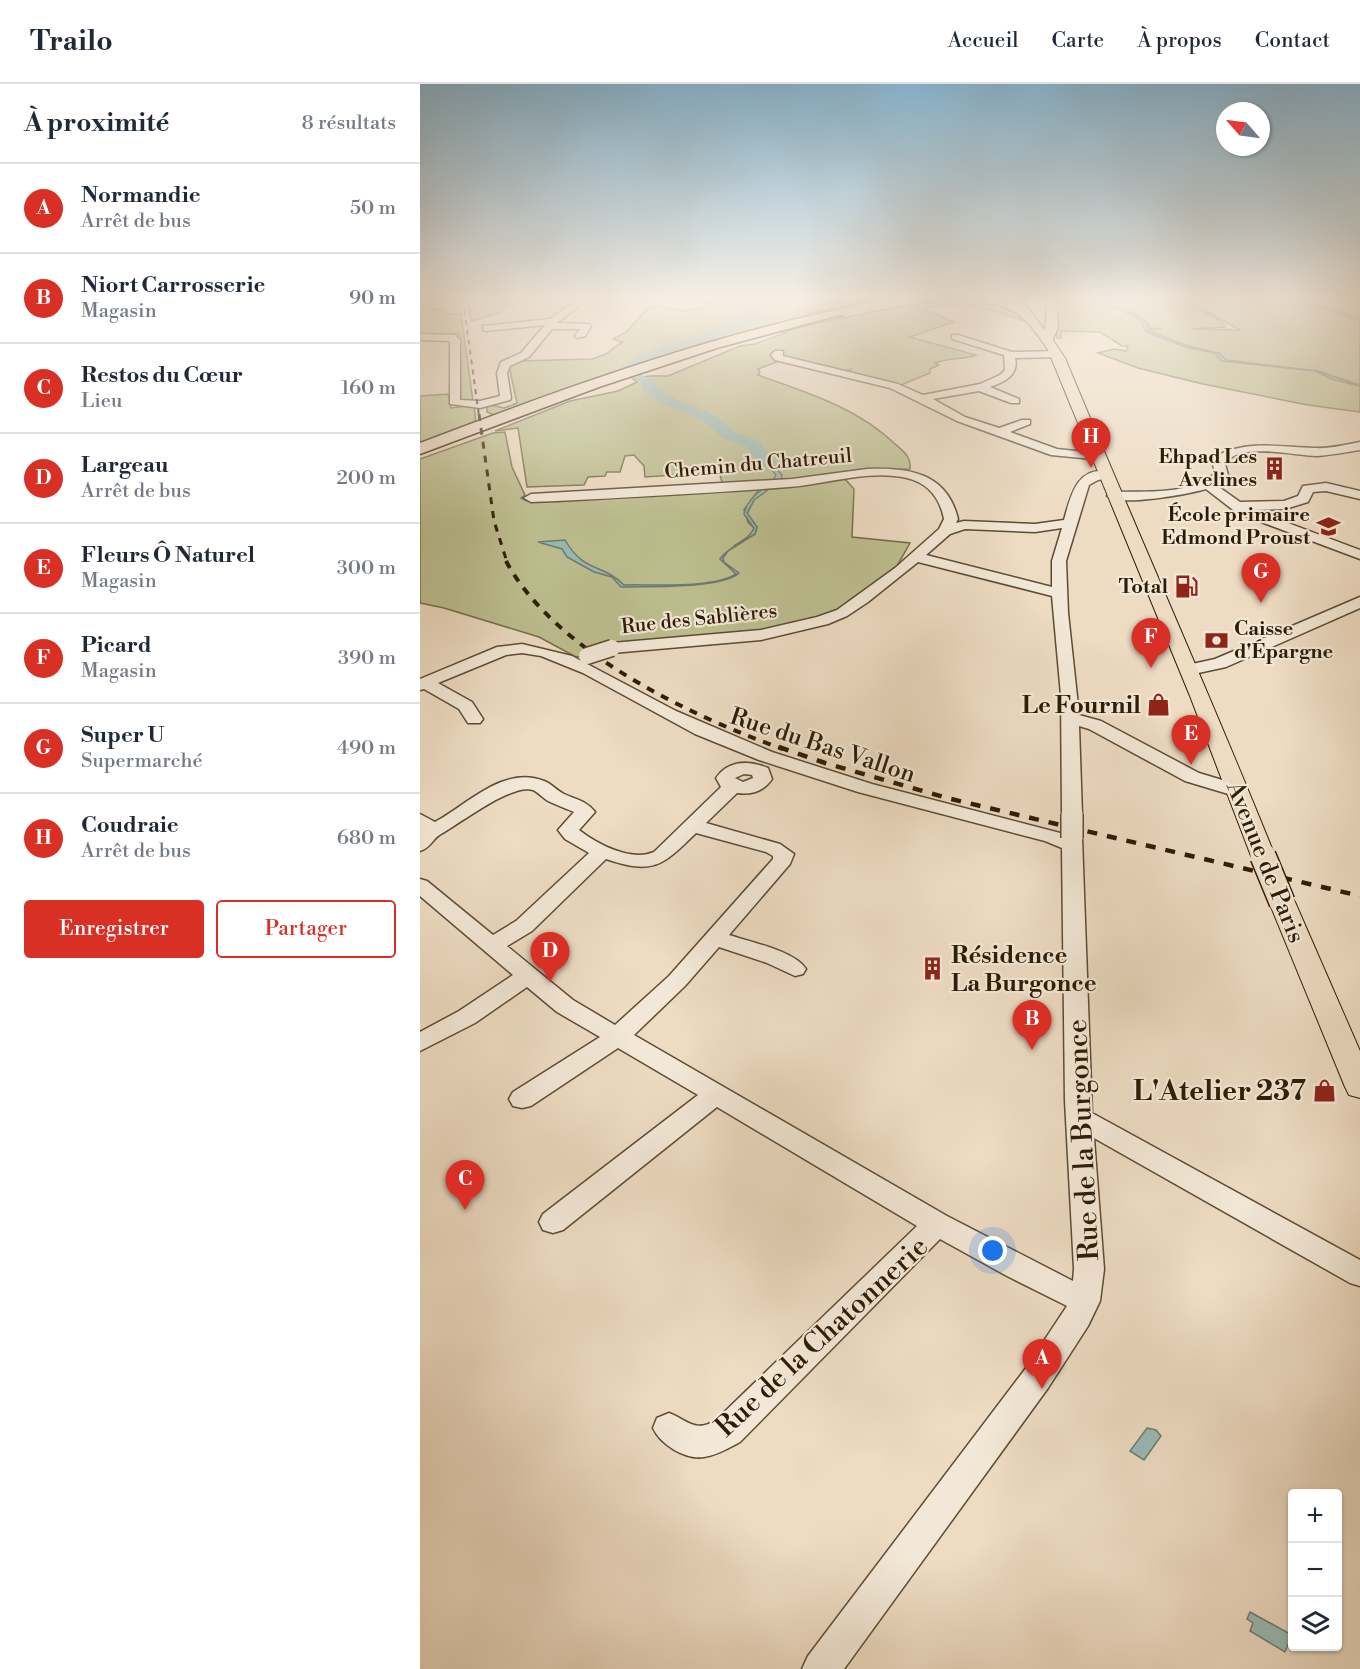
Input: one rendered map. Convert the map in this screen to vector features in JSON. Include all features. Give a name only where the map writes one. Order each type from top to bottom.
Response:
[{"type":"highway","points":[[420,449],[629,374]]},
{"type":"highway","points":[[420,455],[641,374]]},
{"type":"main road","name":"Avenue de Paris","points":[[1065,374],[1189,670],[1235,790],[1360,1087]]},
{"type":"street","points":[[454,374],[453,401],[456,404],[471,404],[504,399],[503,374]]},
{"type":"street","points":[[845,374],[886,384],[922,398],[961,419],[1062,454],[1099,457]]},
{"type":"street","points":[[922,398],[980,387],[999,380],[1007,374]]},
{"type":"street","points":[[980,387],[1015,401]]},
{"type":"street","points":[[998,433],[1026,422]]},
{"type":"street","points":[[1114,495],[1153,494],[1208,485],[1222,475],[1219,464],[1222,458],[1237,451],[1265,447],[1322,451],[1360,446]]},
{"type":"street","points":[[1322,451],[1333,456],[1360,461]]},
{"type":"street","name":"Chemin du Chatreuil","points":[[531,498],[776,484],[882,472],[909,474],[933,485],[945,500],[951,519],[945,531]]},
{"type":"street","name":"Rue de la Burgonce","points":[[821,1669],[1037,1378],[1077,1317],[1084,1301],[1089,1269],[1075,1020],[1070,718],[1059,593],[1059,561],[1083,483],[1095,476],[1106,475]]},
{"type":"street","points":[[1208,485],[1235,506],[1360,555]]},
{"type":"street","points":[[1235,506],[1289,505],[1303,499],[1308,489],[1317,487],[1360,495]]},
{"type":"street","points":[[945,531],[964,525],[1035,528],[1069,523]]},
{"type":"street","name":"Rue des Sablières","points":[[579,659],[612,648],[761,635],[822,621],[842,614],[863,599],[945,531]]},
{"type":"street","points":[[915,557],[1059,593]]},
{"type":"street","points":[[1189,670],[1220,663],[1360,602]]},
{"type":"street","points":[[423,684],[510,648],[531,649],[579,659]]},
{"type":"street","name":"Rue du Bas Vallon","points":[[579,659],[672,716],[772,759],[873,791],[1072,842]]},
{"type":"street","points":[[423,684],[466,705],[474,719]]},
{"type":"street","points":[[1070,718],[1095,725],[1192,777],[1235,790]]},
{"type":"street","points":[[424,832],[462,817],[479,803],[507,787],[533,783],[554,796],[583,809],[585,812],[570,826],[569,833],[603,851],[632,861],[647,861],[661,856],[734,786]]},
{"type":"street","points":[[522,1099],[617,1036],[670,988],[779,866],[784,854],[773,848],[694,826]]},
{"type":"street","points":[[492,945],[524,926],[603,851]]},
{"type":"street","points":[[420,885],[565,1006],[937,1224],[1017,1268],[1084,1301]]},
{"type":"street","points":[[716,938],[775,958],[795,969]]},
{"type":"street","points":[[420,1043],[467,1017],[527,976]]},
{"type":"street","points":[[553,1221],[717,1094]]},
{"type":"street","points":[[1080,1118],[1360,1274]]},
{"type":"street","name":"Rue de la Chatonnerie","points":[[669,1428],[688,1441],[702,1443],[715,1440],[728,1431],[937,1224]]},
{"type":"green space","points":[[457,374],[469,374],[473,402],[456,401]]},
{"type":"green space","points":[[511,374],[613,374],[494,415],[487,412],[487,404],[504,408],[517,403]]},
{"type":"green space","points":[[673,374],[759,374],[830,402],[879,430],[906,455],[910,461],[910,469],[825,478],[828,481],[845,479],[854,489],[852,537],[910,543],[897,566],[837,612],[781,628],[576,657],[539,637],[420,603],[420,459],[493,433],[505,432],[512,467],[525,495],[521,498],[527,501],[764,486],[744,510],[748,522],[754,528],[752,534],[734,546],[755,534],[757,527],[747,514],[754,500],[776,483],[723,485],[719,472],[645,477],[644,466],[634,455],[625,456],[620,472],[607,472],[605,476],[588,477],[584,485],[527,487],[518,428],[495,431],[570,401],[618,391],[637,382],[633,379]]},
{"type":"green space","points":[[855,374],[928,374],[899,386]]},
{"type":"green space","points":[[1162,374],[1322,374],[1332,379],[1360,386],[1360,412],[1308,405]]},
{"type":"green space","points":[[1327,374],[1360,374],[1360,385]]},
{"type":"green space","points":[[448,394],[451,408],[474,405],[476,424],[420,445],[420,396]]},
{"type":"water","points":[[1321,374],[1360,386],[1332,379]]},
{"type":"water","points":[[649,382],[652,391],[660,397],[708,416],[724,431],[754,444],[782,475],[781,480],[754,500],[747,513],[757,527],[755,534],[728,551],[751,533],[754,528],[744,514],[747,507],[750,501],[776,475],[751,444],[715,427],[705,417],[659,397],[651,392],[646,383]]},
{"type":"water","points":[[565,540],[579,558],[608,573],[624,585],[698,584],[726,579],[736,574],[720,559],[728,551],[723,558],[724,562],[739,573],[730,578],[717,582],[701,584],[621,587],[612,577],[594,572],[567,557],[562,549],[538,542]]},
{"type":"water","points":[[1147,1428],[1156,1430],[1161,1436],[1144,1460],[1130,1451]]},
{"type":"water","points":[[1250,1612],[1288,1633],[1288,1645],[1285,1652],[1250,1631],[1253,1623],[1247,1619]]},
{"type":"waterway","points":[[641,379],[648,382],[649,389],[662,398],[709,418],[729,435],[751,443],[768,462]]},
{"type":"railway","points":[[473,374],[479,416]]},
{"type":"railway","points":[[479,414],[494,521],[507,562]]},
{"type":"railway","points":[[506,561],[528,594],[556,624],[590,651],[667,699],[783,749]]},
{"type":"railway","points":[[779,747],[825,763],[951,799],[1360,896]]},
{"type":"place","name":"Coudraie","points":[[1091,468]]},
{"type":"place","name":"Ehpad Les Avelines","points":[[1275,468]]},
{"type":"place","name":"École primaire Edmond Proust","points":[[1328,526]]},
{"type":"place","name":"Total","points":[[1186,586]]},
{"type":"place","name":"Super U","points":[[1261,603]]},
{"type":"place","name":"Caisse d'Épargne","points":[[1216,640]]},
{"type":"place","name":"Picard","points":[[1151,668]]},
{"type":"place","name":"Le Fournil","points":[[1159,705]]},
{"type":"place","name":"Fleurs Ô Naturel","points":[[1191,765]]},
{"type":"place","name":"Résidence La Burgonce","points":[[933,969]]},
{"type":"place","name":"Largeau","points":[[550,982]]},
{"type":"place","name":"Niort Carrosserie","points":[[1032,1050]]},
{"type":"place","name":"L'Atelier 237","points":[[1324,1090]]},
{"type":"place","name":"Restos du Cœur","points":[[465,1210]]},
{"type":"place","name":"Normandie","points":[[1042,1389]]}]
